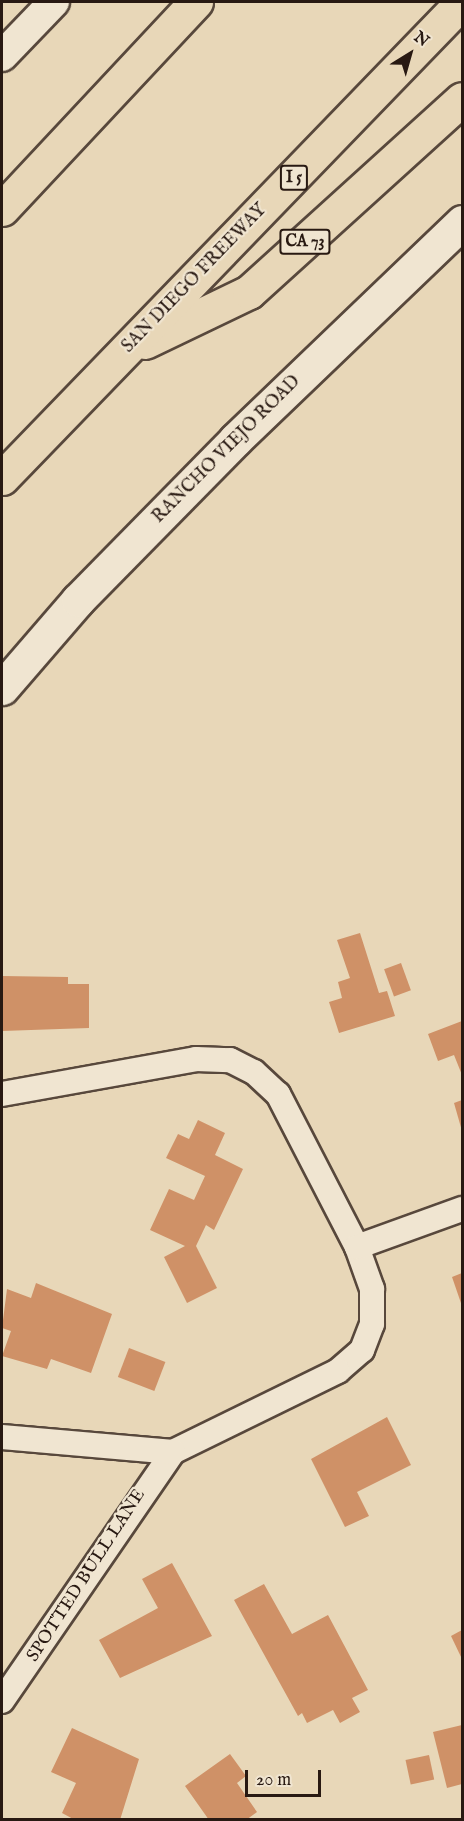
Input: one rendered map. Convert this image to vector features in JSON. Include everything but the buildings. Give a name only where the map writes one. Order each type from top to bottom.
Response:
[{"type":"highway","points":[[2,209],[196,2]]},
{"type":"highway","name":"SAN DIEGO FREEWAY","points":[[2,478],[462,2]]},
{"type":"highway","name":"CA 73","points":[[124,351],[249,292],[462,99]]},
{"type":"main road","name":"RANCHO VIEJO ROAD","points":[[2,688],[227,449],[462,222]]},
{"type":"street","points":[[2,56],[54,2]]},
{"type":"street","name":"SPOTTED BULL LANE","points":[[2,1094],[196,1059],[230,1060],[255,1072],[278,1094],[357,1247],[372,1289],[372,1324],[362,1350],[338,1371],[173,1452],[2,1701]]},
{"type":"street","points":[[357,1247],[462,1209]]},
{"type":"street","points":[[2,1437],[173,1452]]}]
